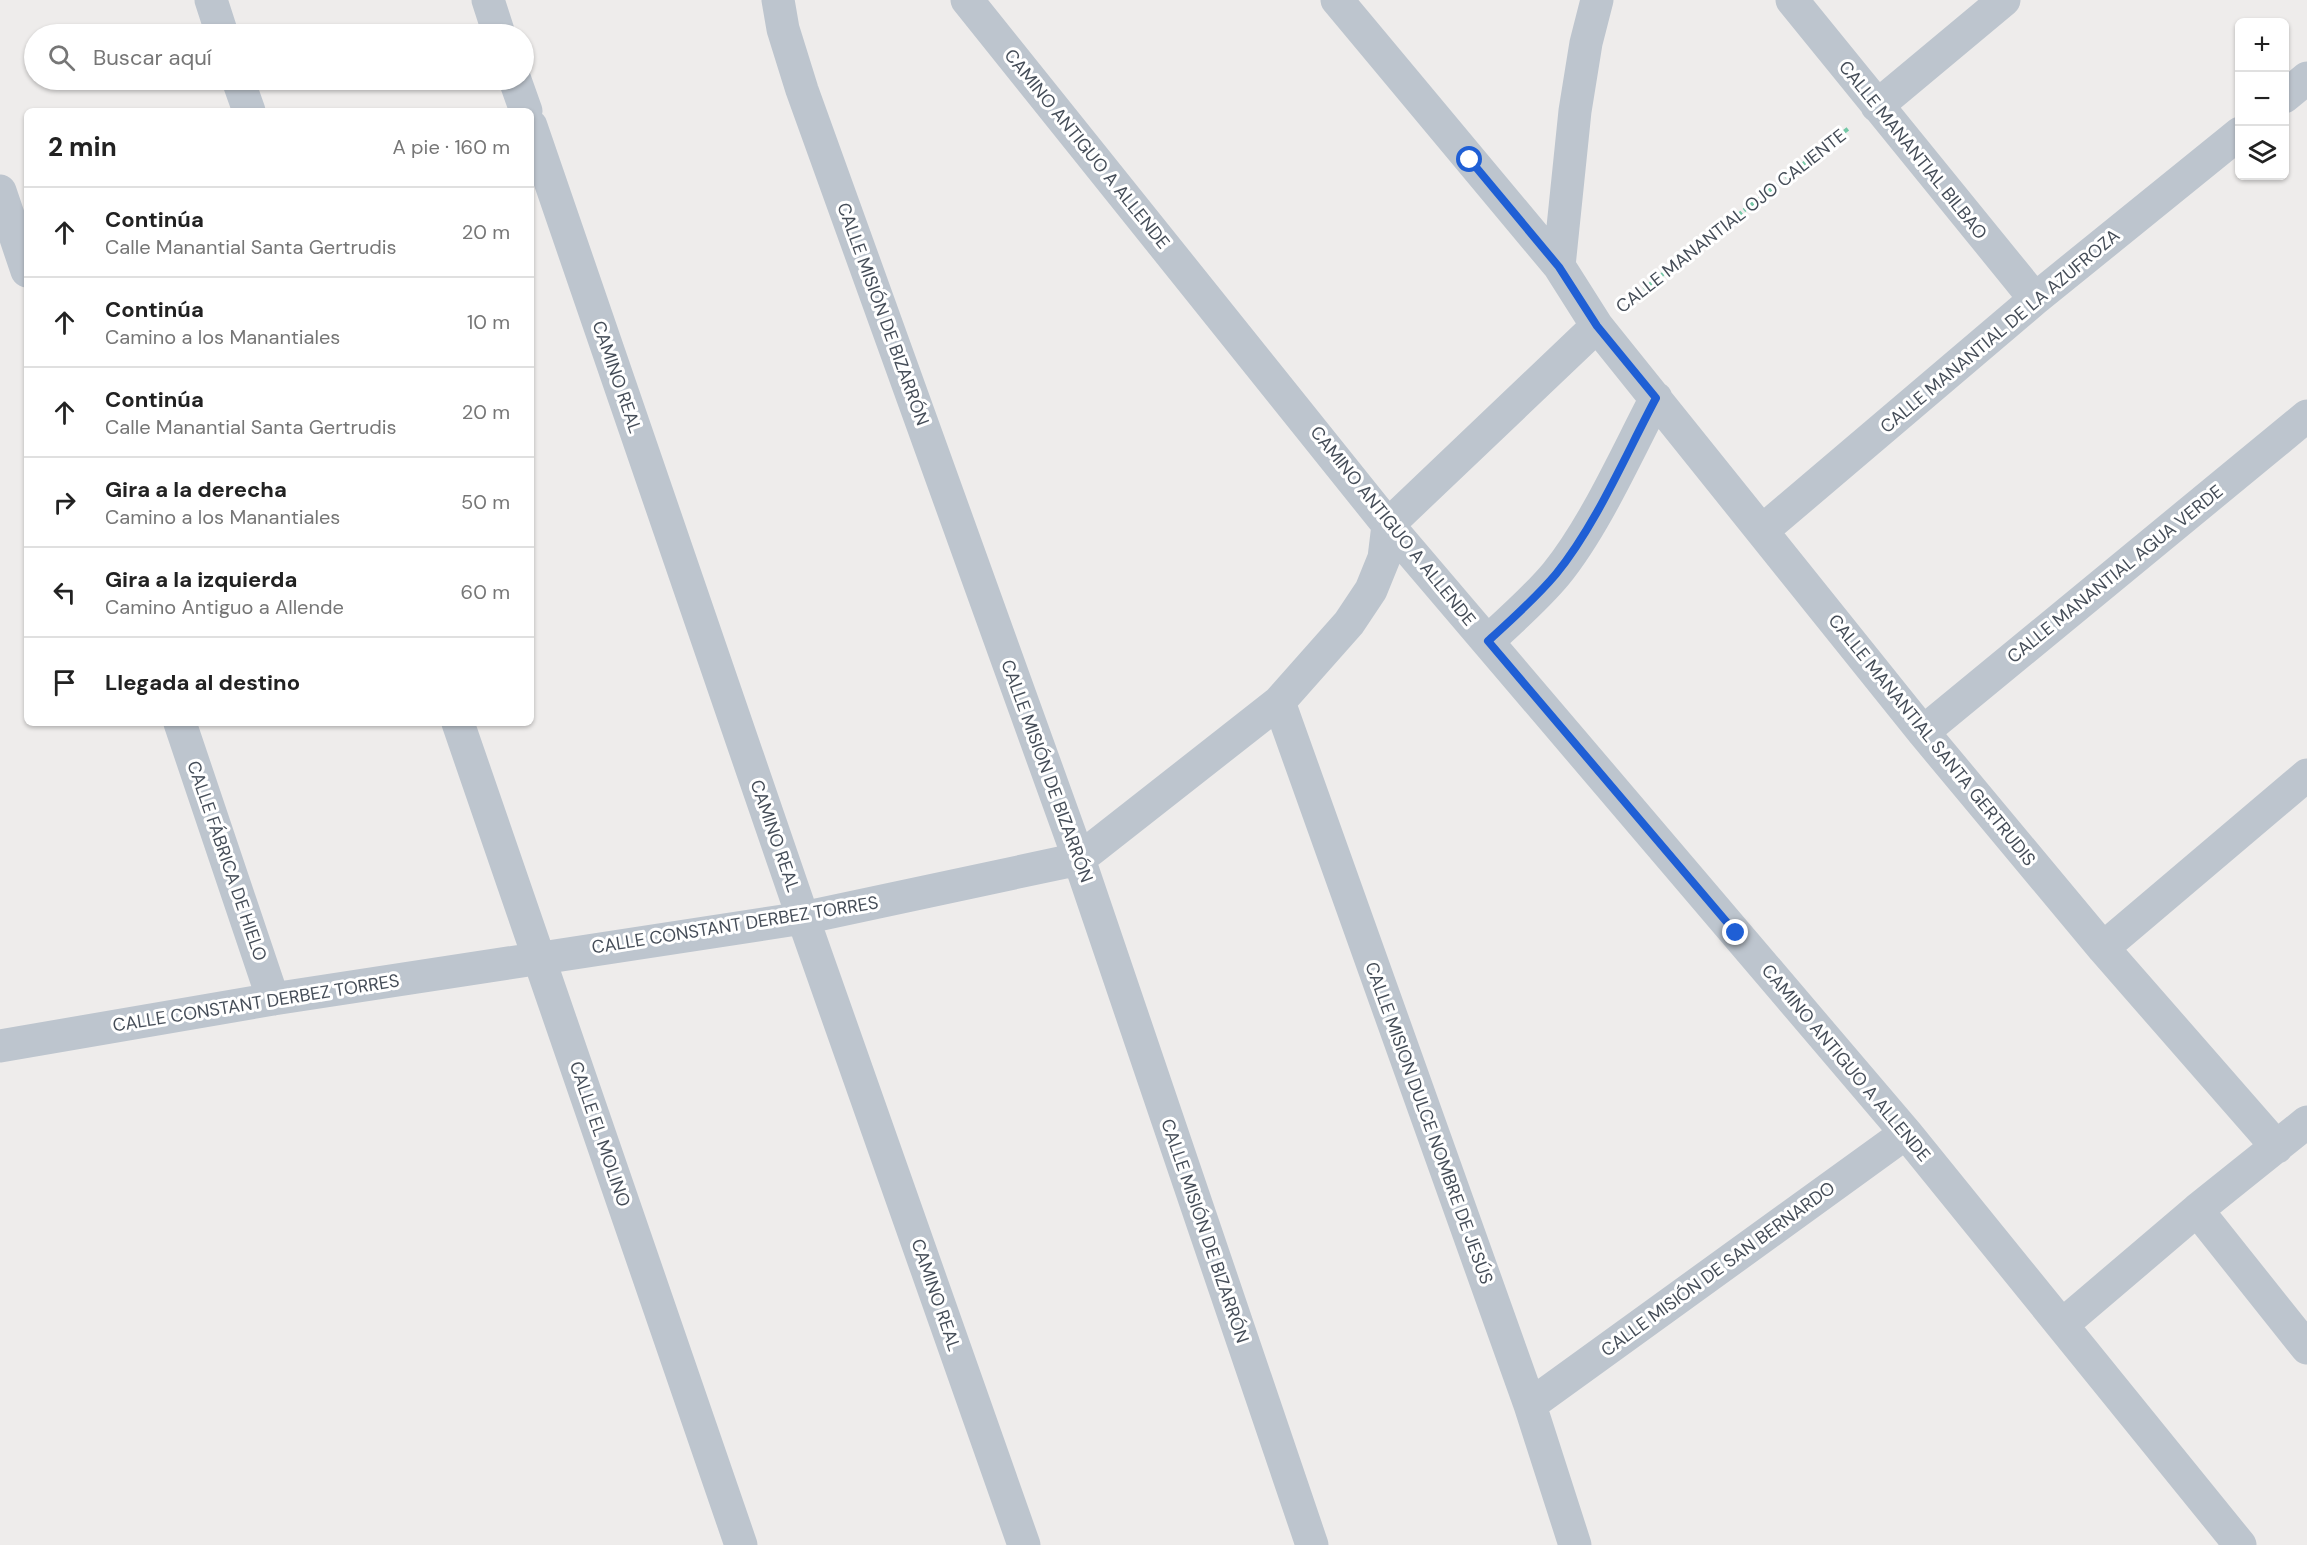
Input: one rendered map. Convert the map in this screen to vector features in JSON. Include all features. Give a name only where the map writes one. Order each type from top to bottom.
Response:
[{"type":"street","points":[[211,0],[219,24]]},
{"type":"street","points":[[488,0],[496,24]]},
{"type":"street","name":"CALLE MISIÓN DE BIZARRÓN","points":[[778,0],[783,29],[802,90],[1079,859],[1312,1545]]},
{"type":"street","name":"CAMINO ANTIGUO A ALLENDE","points":[[967,0],[1388,525],[1906,1133],[2240,1545]]},
{"type":"street","points":[[1337,0],[1559,267]]},
{"type":"street","points":[[1559,267],[1575,111],[1586,43],[1597,0]]},
{"type":"street","name":"CALLE MANANTIAL BILBAO","points":[[1792,0],[2035,299]]},
{"type":"street","points":[[1877,106],[2004,0]]},
{"type":"street","points":[[2289,93],[2307,78]]},
{"type":"street","points":[[242,90],[248,108]]},
{"type":"street","points":[[519,90],[525,108]]},
{"type":"street","name":"CAMINO REAL","points":[[534,135],[803,918],[1024,1545]]},
{"type":"street","name":"CALLE MANANTIAL DE LA AZUFROZA","points":[[1762,531],[2035,299],[2235,137]]},
{"type":"street","points":[[0,191],[24,262]]},
{"type":"street","name":"CALLE MANANTIAL SANTA GERTRUDIS","points":[[1559,267],[1597,326],[1923,732],[2103,948],[2277,1147]]},
{"type":"street","points":[[1388,525],[1597,326]]},
{"type":"street","points":[[1488,641],[1557,573],[1608,489],[1656,398]]},
{"type":"street","name":"CALLE MANANTIAL AGUA VERDE","points":[[1923,732],[2307,416]]},
{"type":"street","name":"CALLE CONSTANT DERBEZ TORRES","points":[[1,1042],[803,918],[1079,859],[1280,702],[1349,623],[1371,590],[1384,558],[1388,525]]},
{"type":"street","name":"CALLE MISION DULCE NOMBRE DE JESÚS","points":[[1280,702],[1530,1405],[1575,1545]]},
{"type":"street","name":"CALLE FÁBRICA DE HIELO","points":[[181,726],[273,999]]},
{"type":"street","name":"CALLE EL MOLINO","points":[[460,726],[741,1545]]},
{"type":"street","points":[[2103,948],[2307,775]]},
{"type":"street","points":[[2062,1325],[2197,1210],[2307,1122]]},
{"type":"street","name":"CALLE MISIÓN DE SAN BERNARDO","points":[[1530,1405],[1906,1133]]},
{"type":"street","points":[[2197,1210],[2307,1348]]},
{"type":"path","name":"CALLE MANANTIAL OJO CALIENTE","points":[[1597,326],[1877,106]]},
{"type":"route","points":[[1470,160],[1559,267],[1597,326],[1656,398],[1608,489],[1557,573],[1488,641],[1736,933]]}]
